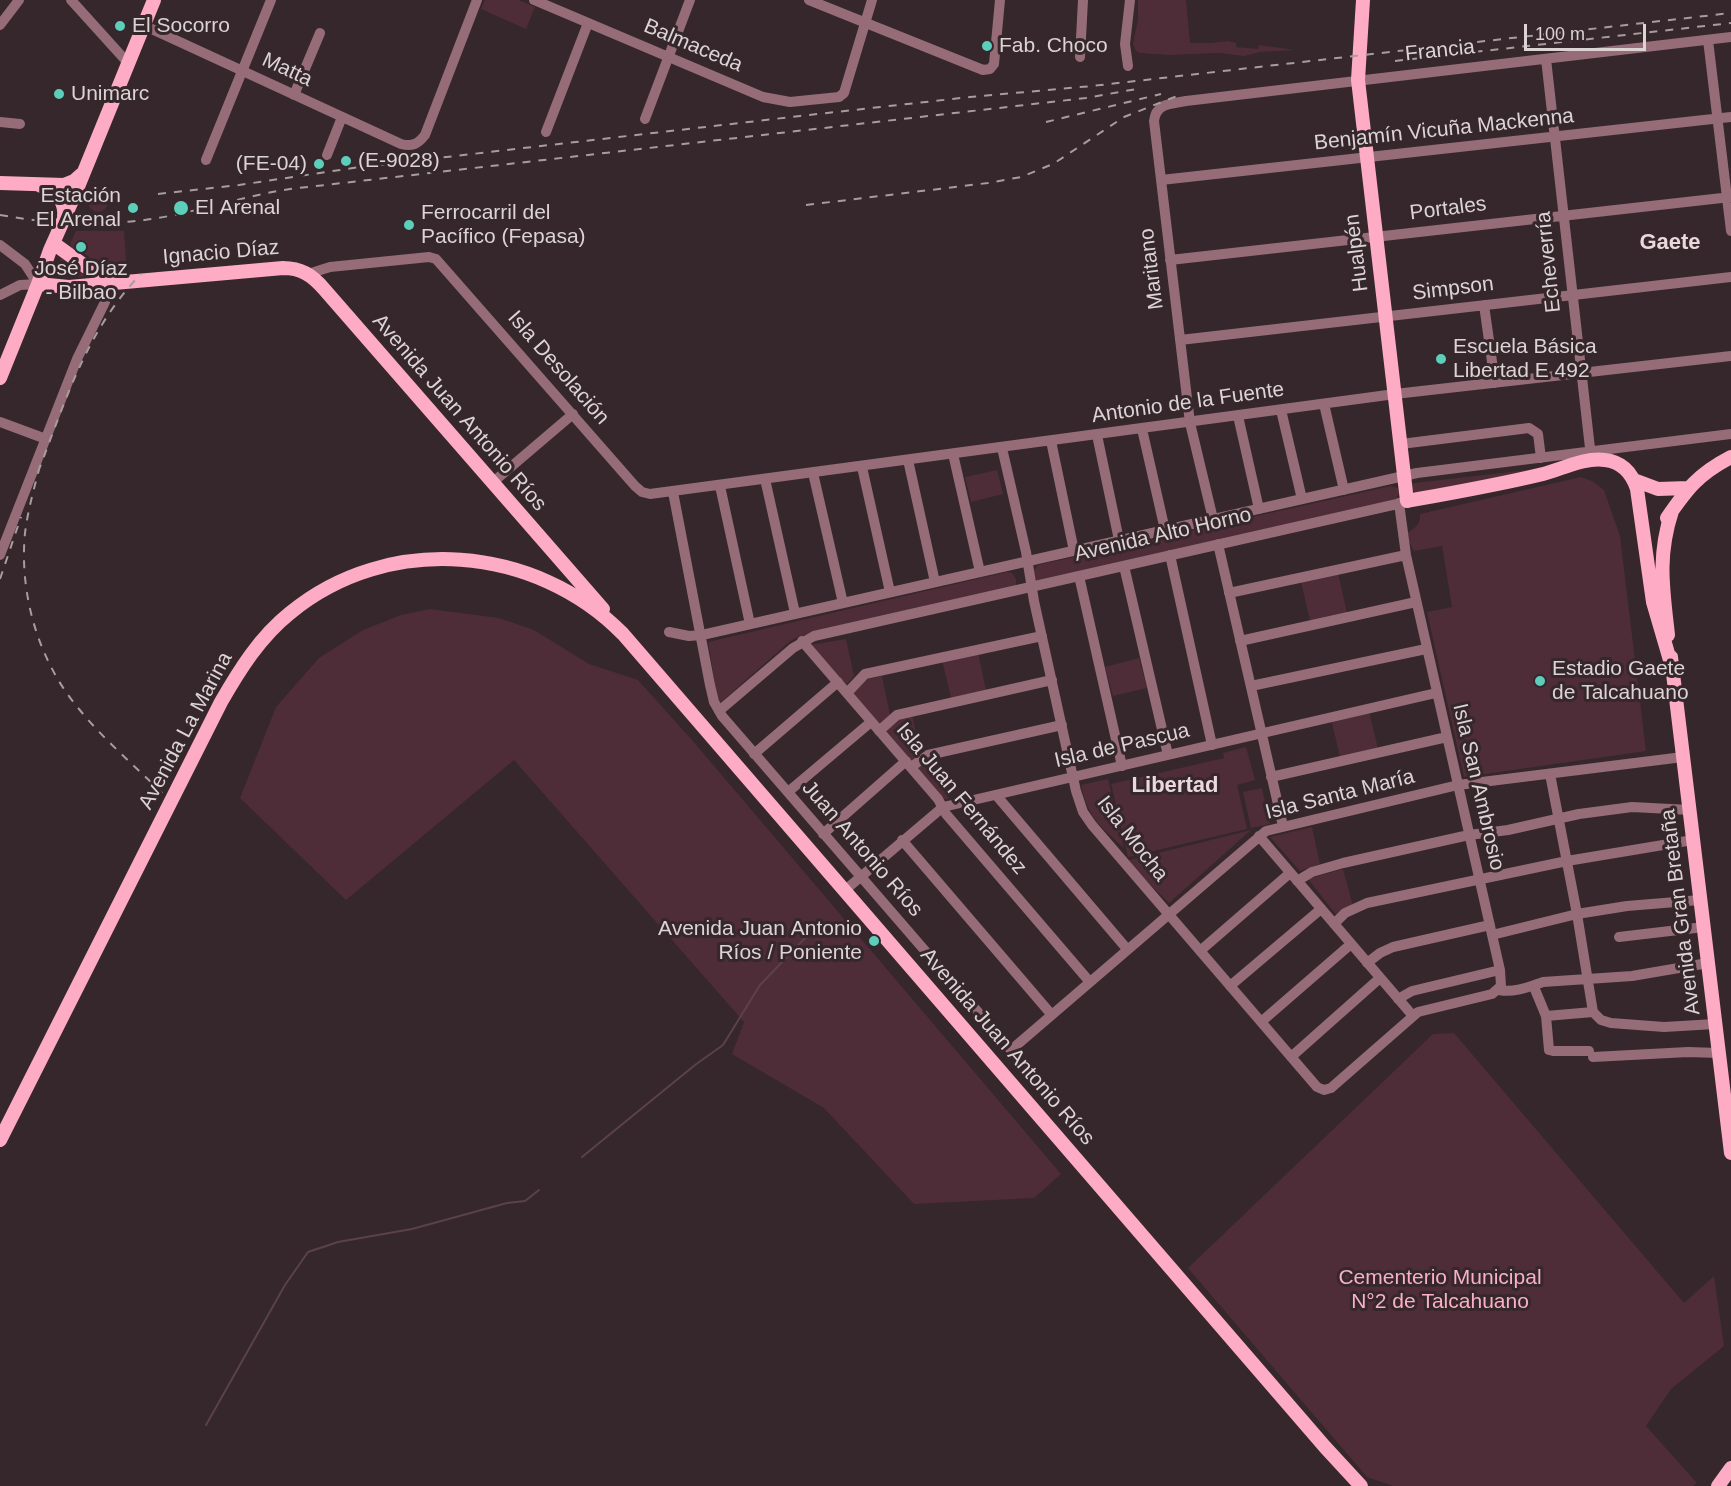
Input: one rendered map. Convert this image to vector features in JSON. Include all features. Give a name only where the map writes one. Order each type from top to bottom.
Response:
[{"type":"main road","points":[[0,378],[64,216],[67,193],[84,170],[153,0]]},
{"type":"main road","name":"Hualpén","points":[[1363,0],[1358,80],[1401,444],[1404,476],[1403,502]]},
{"type":"main road","points":[[0,183],[34,184],[67,193]]},
{"type":"main road","points":[[53,243],[110,284]]},
{"type":"main road","name":"Ignacio Díaz","points":[[38,284],[60,287],[110,284],[283,268],[308,274]]},
{"type":"main road","name":"Avenida Juan Antonio Ríos","points":[[308,274],[331,297],[603,608],[844,891],[1325,1448],[1361,1486]]},
{"type":"main road","name":"Avenida Alto Horno","points":[[1403,502],[1541,475],[1591,456],[1616,463],[1627,470],[1634,480]]},
{"type":"main road","points":[[1634,480],[1658,489],[1688,488],[1707,471],[1731,457]]},
{"type":"main road","name":"Avenida Gran Bretaña","points":[[1634,480],[1641,509],[1650,589],[1657,621],[1672,666]]},
{"type":"main road","name":"Avenida Gran Bretaña","points":[[1650,589],[1651,565],[1657,539],[1688,488]]},
{"type":"main road","name":"Avenida Gran Bretaña","points":[[1672,511],[1662,551],[1664,598],[1731,1153]]},
{"type":"main road","name":"Avenida Gran Bretaña","points":[[1645,549],[1651,565]]},
{"type":"main road","name":"Avenida La Marina","points":[[0,1140],[221,702],[245,662],[272,629],[303,603],[337,583],[372,569],[408,561],[444,558],[482,561],[520,570],[554,584],[597,610],[623,634]]},
{"type":"main road","points":[[554,584],[562,569],[559,559]]},
{"type":"main road","points":[[1651,565],[1664,598]]},
{"type":"main road","points":[[1718,1486],[1731,1467]]},
{"type":"main road","points":[[1726,1486],[1731,1485]]},
{"type":"street","points":[[0,25],[19,0]]},
{"type":"street","points":[[71,0],[128,63]]},
{"type":"street","points":[[206,159],[271,0]]},
{"type":"street","name":"Matta","points":[[143,25],[401,144],[409,145],[416,143],[427,130],[477,0]]},
{"type":"street","name":"Balmaceda","points":[[534,0],[768,99],[798,102],[842,96],[866,24]]},
{"type":"street","points":[[645,119],[690,0]]},
{"type":"street","points":[[809,0],[980,70],[990,69],[994,60],[1000,0]]},
{"type":"street","points":[[866,24],[872,0]]},
{"type":"street","points":[[1080,57],[1083,0]]},
{"type":"street","points":[[1128,66],[1125,44],[1130,0]]},
{"type":"street","points":[[546,132],[588,23]]},
{"type":"street","points":[[294,95],[321,33]]},
{"type":"street","name":"Francia","points":[[1156,111],[1162,106],[1186,101],[1731,37]]},
{"type":"street","points":[[1708,40],[1729,197],[1731,231]]},
{"type":"street","name":"Echeverría","points":[[1546,59],[1591,456]]},
{"type":"street","name":"Maritano","points":[[1156,111],[1154,121],[1190,423],[1213,519]]},
{"type":"street","points":[[327,155],[342,117]]},
{"type":"street","name":"Benjamín Vicuña Mackenna","points":[[1161,180],[1731,117]]},
{"type":"street","points":[[0,122],[20,124]]},
{"type":"street","name":"Portales","points":[[1170,260],[1729,197]]},
{"type":"street","points":[[0,245],[25,264],[38,284],[20,285],[0,295]]},
{"type":"street","name":"Ignacio Díaz","points":[[308,274],[330,267],[429,257],[440,262]]},
{"type":"street","name":"Isla Desolación","points":[[440,262],[635,486],[642,492],[650,494]]},
{"type":"street","name":"Simpson","points":[[1180,340],[1731,277]]},
{"type":"street","points":[[0,555],[77,359],[105,302],[110,284]]},
{"type":"street","points":[[1484,305],[1495,383]]},
{"type":"street","name":"Antonio de la Fuente","points":[[650,494],[1395,394],[1731,356]]},
{"type":"street","points":[[1324,404],[1344,490]]},
{"type":"street","points":[[1281,410],[1302,499]]},
{"type":"street","points":[[492,483],[573,414]]},
{"type":"street","points":[[1238,416],[1259,509]]},
{"type":"street","points":[[0,422],[46,439]]},
{"type":"street","points":[[1401,444],[1529,428],[1538,434],[1541,458]]},
{"type":"street","points":[[1142,429],[1165,530]]},
{"type":"street","points":[[1591,456],[1731,434]]},
{"type":"street","points":[[1097,435],[1119,540]]},
{"type":"street","points":[[1051,441],[1074,550]]},
{"type":"street","name":"Isla Mocha","points":[[1002,448],[1073,777],[1080,806],[1087,819],[1317,1086],[1324,1090],[1331,1088],[1413,1016]]},
{"type":"street","points":[[952,454],[980,572]]},
{"type":"street","name":"Avenida Alto Horno","points":[[669,632],[689,636],[750,624],[1404,476],[1541,458],[1591,456]]},
{"type":"street","points":[[908,460],[935,582]]},
{"type":"street","points":[[862,467],[890,592]]},
{"type":"street","points":[[813,473],[843,603]]},
{"type":"street","points":[[765,479],[795,614]]},
{"type":"street","points":[[720,486],[750,624]]},
{"type":"street","points":[[673,492],[702,634]]},
{"type":"street","name":"Avenida Alto Horno","points":[[719,711],[802,641],[827,633],[1403,502]]},
{"type":"street","name":"Isla San Ambrosio","points":[[1403,502],[1406,555],[1500,970],[1499,990]]},
{"type":"street","points":[[1218,544],[1282,826]]},
{"type":"street","points":[[1170,555],[1212,745]]},
{"type":"street","points":[[1229,593],[1406,555]]},
{"type":"street","points":[[1124,566],[1167,755]]},
{"type":"street","points":[[1079,576],[1122,766]]},
{"type":"street","points":[[1240,641],[1416,602]]},
{"type":"street","name":"Juan Antonio Ríos","points":[[702,634],[702,646],[712,695],[719,711],[1029,1071]]},
{"type":"street","points":[[847,693],[865,674],[1042,636]]},
{"type":"street","name":"Isla Juan Fernández","points":[[802,641],[938,799],[946,814],[1089,981]]},
{"type":"street","points":[[1251,686],[1426,649]]},
{"type":"street","points":[[879,731],[897,715],[1052,680]]},
{"type":"street","points":[[754,754],[838,682]]},
{"type":"street","name":"Isla de Pascua","points":[[844,891],[943,807],[1436,693]]},
{"type":"street","points":[[788,792],[872,722]]},
{"type":"street","points":[[823,834],[908,764],[928,754],[1062,725]]},
{"type":"street","points":[[1271,777],[1447,737]]},
{"type":"street","name":"Isla Santa María","points":[[1011,1050],[1266,831],[1458,785],[1683,757]]},
{"type":"street","points":[[1550,774],[1593,1012],[1601,1020],[1611,1023],[1664,1026],[1715,1024]]},
{"type":"street","points":[[996,795],[1127,949]]},
{"type":"street","points":[[1200,951],[1294,877],[1327,867],[1469,835],[1508,830],[1615,808],[1690,810]]},
{"type":"street","points":[[1259,836],[1413,1016],[1431,1008],[1492,994],[1499,990],[1513,991],[1534,987],[1543,982],[1632,976],[1708,963]]},
{"type":"street","points":[[902,840],[1051,1014]]},
{"type":"street","points":[[1334,924],[1345,914],[1367,903],[1567,861],[1693,840]]},
{"type":"street","points":[[1367,963],[1393,947],[1627,906],[1700,900]]},
{"type":"street","points":[[1230,986],[1321,909]]},
{"type":"street","points":[[1619,937],[1704,927]]},
{"type":"street","points":[[1261,1022],[1351,944]]},
{"type":"street","points":[[1398,999],[1412,991],[1500,970]]},
{"type":"street","points":[[1291,1057],[1380,978]]},
{"type":"street","points":[[1534,987],[1546,1016],[1548,1046],[1551,1051],[1591,1054],[1719,1053]]},
{"type":"street","points":[[1546,1016],[1593,1012]]},
{"type":"green space","points":[[485,0],[519,0],[535,7],[526,29],[481,9]]},
{"type":"green space","points":[[1138,0],[1186,0],[1190,43],[1228,41],[1236,43],[1236,47],[1258,49],[1259,45],[1295,50],[1260,52],[1244,56],[1219,53],[1168,55],[1140,53],[1136,51],[1133,44],[1138,19]]},
{"type":"green space","points":[[94,192],[102,192],[108,198],[108,206],[102,212],[94,212],[88,206],[88,198]]},
{"type":"green space","points":[[76,231],[124,231],[127,276],[111,276],[95,266],[94,261],[76,247],[72,248],[70,244]]},
{"type":"green space","points":[[61,258],[87,277],[58,278],[54,273]]},
{"type":"green space","points":[[1553,467],[1431,494],[1416,493],[1406,484]]},
{"type":"green space","points":[[997,470],[1003,494],[971,502],[965,477]]},
{"type":"green space","name":"Estadio Gaete de Talcahuano","points":[[1581,477],[1592,481],[1604,490],[1620,536],[1646,751],[1464,777],[1427,612],[1452,607],[1442,546],[1414,551],[1405,534],[1418,524],[1420,514]]},
{"type":"green space","points":[[1391,486],[1398,488],[1399,493],[1396,500],[1038,582],[1033,572],[1038,565]]},
{"type":"green space","points":[[1007,572],[1012,573],[1016,579],[1016,585],[1013,588],[797,637],[720,703],[718,702],[708,642]]},
{"type":"green space","points":[[1338,573],[1347,613],[1310,621],[1301,582]]},
{"type":"green space","points":[[430,609],[499,618],[534,630],[589,664],[638,680],[692,740],[1061,1174],[1034,1198],[914,1204],[824,1108],[732,1054],[744,1022],[514,760],[346,900],[240,798],[276,707],[319,658],[363,630],[401,615]]},
{"type":"green space","points":[[846,639],[854,676],[845,686],[810,645]]},
{"type":"green space","points":[[978,652],[986,690],[951,698],[942,660]]},
{"type":"green space","points":[[1139,658],[1147,688],[1113,696],[1105,667]]},
{"type":"green space","points":[[882,676],[890,715],[880,725],[852,692],[868,679]]},
{"type":"green space","points":[[1369,711],[1378,749],[1340,757],[1331,719]]},
{"type":"green space","points":[[912,714],[920,753],[912,763],[886,730],[897,719]]},
{"type":"green space","points":[[1246,747],[1255,780],[1237,785],[1247,829],[1128,857],[1111,784],[1224,758],[1223,753]]},
{"type":"green space","points":[[939,757],[948,799],[941,799],[917,768]]},
{"type":"green space","points":[[1108,779],[1124,848],[1091,814],[1081,785]]},
{"type":"green space","points":[[1262,788],[1270,824],[1251,828],[1243,792]]},
{"type":"green space","points":[[1312,827],[1320,864],[1300,871],[1270,837]]},
{"type":"green space","points":[[1251,830],[1169,903],[1126,861]]},
{"type":"green space","points":[[1343,869],[1353,906],[1338,917],[1308,879]]},
{"type":"green space","name":"Cementerio Municipal N°2 de Talcahuano","points":[[1454,1033],[1684,1303],[1714,1276],[1724,1346],[1671,1389],[1646,1426],[1697,1483],[1693,1486],[1393,1486],[1367,1477],[1188,1268],[1433,1034]]},
{"type":"waterway","points":[[582,1157],[723,1045],[760,985],[810,933]]},
{"type":"waterway","points":[[206,1425],[285,1285],[308,1252],[338,1242],[412,1229],[507,1203],[525,1201],[539,1190]]},
{"type":"railway","points":[[158,194],[239,185],[360,167],[800,116],[1092,86],[1731,13]]},
{"type":"railway","points":[[1395,61],[1731,23]]},
{"type":"railway","points":[[0,215],[63,223],[148,220],[290,189],[1086,98],[1142,88]]},
{"type":"railway","points":[[1046,122],[1161,94]]},
{"type":"railway","points":[[806,205],[1021,177],[1053,164],[1124,117],[1177,96]]},
{"type":"railway","points":[[38,472],[68,393],[92,342],[122,295],[141,274]]},
{"type":"railway","points":[[40,466],[28,516],[24,556],[29,604],[43,649],[53,670],[79,709],[109,742],[163,794]]},
{"type":"railway","points":[[0,579],[21,517]]},
{"type":"place","name":"El Socorro","points":[[120,26]]},
{"type":"place","name":"Fab. Choco","points":[[987,46]]},
{"type":"place","name":"Unimarc","points":[[59,94]]},
{"type":"place","name":"(E-9028)","points":[[346,161]]},
{"type":"place","name":"(FE-04)","points":[[319,164]]},
{"type":"place","name":"Estación El Arenal","points":[[133,208]]},
{"type":"place","name":"El Arenal","points":[[181,208]]},
{"type":"place","name":"Ferrocarril del Pacífico (Fepasa)","points":[[409,225]]},
{"type":"place","name":"José Díaz - Bilbao","points":[[81,247]]},
{"type":"place","name":"Escuela Básica Libertad E 492","points":[[1441,359]]},
{"type":"place","name":"Estadio Gaete de Talcahuano","points":[[1540,681]]},
{"type":"place","name":"Avenida Juan Antonio Ríos / Poniente","points":[[874,941]]},
{"type":"district","name":"Gaete","points":[[1670,243]]},
{"type":"district","name":"Libertad","points":[[1175,786]]}]
